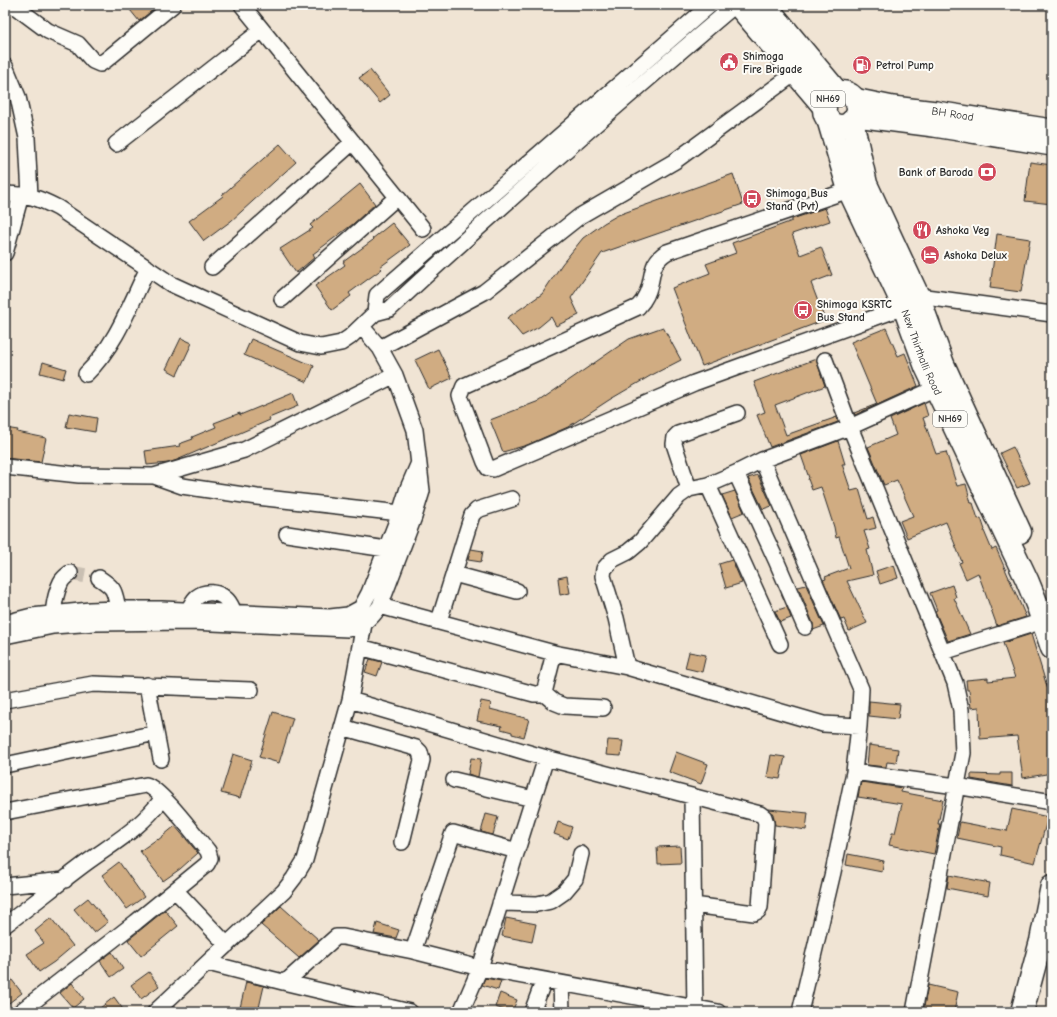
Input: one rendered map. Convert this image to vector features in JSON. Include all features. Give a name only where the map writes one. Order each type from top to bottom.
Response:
[{"type":"highway","name":"NH69","points":[[736,5],[795,73],[842,109]]},
{"type":"highway","name":"NH69","points":[[765,5],[842,109]]},
{"type":"highway","name":"New Thirthalli Road","points":[[842,109],[857,187],[911,302],[926,367],[1027,580],[1048,612],[1052,648]]},
{"type":"highway","name":"NH69","points":[[911,302],[943,364],[1041,576],[1048,612]]},
{"type":"highway","points":[[1022,1012],[1041,941],[1052,886]]},
{"type":"highway","points":[[1035,1012],[1052,945]]},
{"type":"main road","name":"BH Road","points":[[842,109],[893,106],[936,111],[1052,129]]},
{"type":"main road","name":"BH Road","points":[[842,109],[934,127],[1052,146]]},
{"type":"street","points":[[13,5],[48,31],[72,40],[78,44],[93,61],[100,64],[172,5]]},
{"type":"street","points":[[242,5],[423,230]]},
{"type":"street","points":[[375,313],[377,295],[710,5]]},
{"type":"street","points":[[5,194],[26,195],[41,199],[58,208],[171,284],[300,343],[321,347],[341,343],[362,327],[375,313],[390,309],[465,239],[556,159],[736,5]]},
{"type":"street","points":[[116,144],[262,30]]},
{"type":"street","points":[[5,66],[12,97],[28,138],[26,195],[5,253]]},
{"type":"street","points":[[380,348],[484,292],[580,216],[675,161],[795,73]]},
{"type":"street","points":[[212,267],[353,142]]},
{"type":"street","points":[[857,187],[667,252],[654,264],[648,290],[644,300],[638,306],[464,386],[460,396],[488,468],[493,469],[694,383],[911,302],[1052,314]]},
{"type":"street","points":[[282,299],[397,197]]},
{"type":"street","points":[[86,374],[97,363],[115,338],[148,268]]},
{"type":"street","points":[[163,1011],[208,962],[284,891],[305,860],[350,700],[364,624],[362,608],[386,549],[422,491],[418,465],[418,445],[415,430],[395,375],[380,348],[362,327]]},
{"type":"street","points":[[825,360],[850,428],[955,683],[960,710],[963,753],[914,1012]]},
{"type":"street","points":[[5,467],[79,475],[154,476],[244,450],[395,375]]},
{"type":"street","points":[[627,667],[616,618],[603,576],[604,569],[612,560],[628,552],[640,542],[679,496],[689,489],[708,485],[762,460],[850,428],[936,388]]},
{"type":"street","points":[[689,489],[674,444],[675,437],[678,434],[737,413]]},
{"type":"street","points":[[762,460],[861,689],[854,772],[833,872],[800,1012]]},
{"type":"street","points":[[736,473],[805,627]]},
{"type":"street","points":[[154,476],[182,486],[256,497],[407,515]]},
{"type":"street","points":[[708,485],[780,644]]},
{"type":"street","points":[[439,622],[472,515],[478,510],[512,499]]},
{"type":"street","points":[[5,623],[32,616],[53,620],[95,623],[191,622],[348,629],[364,624],[373,616],[380,606],[407,515]]},
{"type":"street","points":[[287,534],[386,549]]},
{"type":"street","points":[[53,620],[61,582],[70,573]]},
{"type":"street","points":[[454,574],[518,591]]},
{"type":"street","points":[[100,578],[114,590],[118,609]]},
{"type":"street","points":[[380,606],[554,653],[627,667],[823,724],[859,726]]},
{"type":"street","points":[[5,636],[53,620],[90,610],[188,610],[330,617],[348,615],[362,608]]},
{"type":"street","points":[[942,652],[1048,612]]},
{"type":"street","points":[[360,647],[534,694],[542,692],[545,689],[554,653]]},
{"type":"street","points":[[5,700],[86,684],[147,685],[251,690]]},
{"type":"street","points":[[147,685],[161,758]]},
{"type":"street","points":[[542,692],[554,702],[564,706],[603,708]]},
{"type":"street","points":[[350,700],[546,758],[760,814],[764,817],[766,823],[760,907],[758,911],[754,913],[693,905]]},
{"type":"street","points":[[342,727],[416,748],[420,752],[422,760],[402,842]]},
{"type":"street","points":[[5,765],[156,733]]},
{"type":"street","points":[[461,1012],[480,968],[546,758]]},
{"type":"street","points":[[854,772],[956,786],[1052,802]]},
{"type":"street","points":[[454,780],[533,799]]},
{"type":"street","points":[[5,812],[142,784],[151,786],[208,851],[210,858],[206,864],[175,890],[20,1012]]},
{"type":"street","points":[[692,796],[695,1010]]},
{"type":"street","points":[[5,925],[135,829],[152,812],[163,798]]},
{"type":"street","points":[[413,951],[453,833],[517,851]]},
{"type":"street","points":[[500,903],[537,904],[550,901],[555,898],[564,892],[575,879],[581,854]]},
{"type":"street","points":[[5,886],[65,880]]},
{"type":"street","points":[[175,890],[227,945]]},
{"type":"street","points":[[283,982],[336,937],[343,937],[413,951],[480,968],[561,983],[640,1005],[718,1012]]},
{"type":"street","points":[[208,962],[283,982],[410,1012]]},
{"type":"street","points":[[532,1012],[544,980]]},
{"type":"street","points":[[561,983],[562,1012]]},
{"type":"building","points":[[126,5],[159,5],[139,21]]},
{"type":"building","points":[[370,70],[390,95],[380,103],[359,78]]},
{"type":"building","points":[[280,144],[296,162],[231,221],[204,241],[189,221],[223,196],[222,195]]},
{"type":"building","points":[[1030,162],[1052,165],[1052,204],[1025,201]]},
{"type":"building","points":[[733,174],[743,204],[602,253],[571,298],[579,315],[556,326],[551,317],[539,327],[522,336],[507,318],[542,294],[562,264],[583,238],[604,223],[618,215]]},
{"type":"building","points":[[360,184],[375,204],[353,224],[313,254],[315,257],[296,273],[280,249],[313,228],[310,225]]},
{"type":"building","points":[[825,208],[830,221],[792,234],[800,255],[821,247],[832,275],[811,283],[825,320],[702,366],[672,288],[710,273],[706,264],[736,253],[732,243],[792,221],[792,219]]},
{"type":"building","points":[[392,223],[410,245],[380,267],[382,269],[349,293],[351,296],[332,310],[315,286],[345,265],[343,262],[373,240],[372,239]]},
{"type":"building","points":[[997,234],[1030,239],[1021,292],[990,288]]},
{"type":"building","points":[[663,327],[681,360],[609,400],[568,427],[527,445],[503,452],[490,420],[539,401],[629,339]]},
{"type":"building","points":[[886,328],[898,356],[905,353],[918,386],[855,415],[854,413],[877,404],[851,342]]},
{"type":"building","points":[[181,338],[192,343],[177,375],[166,369]]},
{"type":"building","points":[[251,339],[314,366],[307,382],[244,355]]},
{"type":"building","points":[[438,349],[452,378],[429,389],[415,360]]},
{"type":"building","points":[[816,359],[825,386],[775,405],[786,435],[837,417],[838,422],[770,447],[757,415],[765,412],[754,382]]},
{"type":"building","points":[[43,362],[66,369],[63,379],[40,373]]},
{"type":"building","points":[[293,393],[298,406],[269,418],[270,420],[177,460],[168,463],[147,465],[145,451],[180,446],[179,444],[193,439],[192,437],[216,427],[214,423],[240,413],[240,415]]},
{"type":"building","points":[[924,403],[928,416],[923,418],[936,454],[946,452],[957,486],[966,484],[971,503],[973,503],[978,519],[981,518],[984,531],[992,550],[996,548],[1026,617],[997,626],[978,573],[966,579],[959,563],[962,562],[946,522],[907,538],[900,521],[913,516],[897,480],[884,485],[868,447],[896,435],[890,419]]},
{"type":"building","points":[[69,413],[97,418],[95,432],[66,427]]},
{"type":"building","points":[[5,428],[46,438],[41,462],[5,458]]},
{"type":"building","points":[[838,441],[845,464],[842,464],[851,491],[859,489],[868,519],[873,517],[876,528],[864,531],[870,549],[867,550],[873,575],[847,581],[867,623],[849,631],[844,619],[841,620],[823,580],[826,579],[825,577],[849,568],[839,537],[836,538],[821,487],[812,490],[801,455]]},
{"type":"building","points":[[1013,447],[1030,483],[1017,488],[1000,453]]},
{"type":"building","points":[[758,475],[772,506],[763,509],[748,478]]},
{"type":"building","points":[[735,491],[744,512],[732,517],[722,495]]},
{"type":"building","points":[[471,549],[483,551],[481,562],[468,560]]},
{"type":"building","points":[[732,560],[742,583],[726,588],[719,564]]},
{"type":"building","points":[[894,565],[898,578],[880,584],[876,571]]},
{"type":"building","points":[[567,576],[570,593],[560,595],[558,578]]},
{"type":"building","points":[[806,585],[824,626],[813,630],[813,623],[798,587]]},
{"type":"building","points":[[952,585],[956,597],[954,598],[970,634],[948,641],[935,611],[937,610],[930,593]]},
{"type":"building","points":[[787,607],[791,618],[780,622],[775,611]]},
{"type":"building","points":[[1031,634],[1048,690],[1050,690],[1052,715],[1048,716],[1052,749],[1052,773],[1023,778],[1017,736],[980,739],[979,707],[971,708],[966,680],[988,678],[988,681],[1015,678],[1003,643]]},
{"type":"building","points":[[689,652],[706,655],[702,672],[685,668]]},
{"type":"building","points":[[370,659],[382,662],[377,676],[365,672]]},
{"type":"building","points":[[481,701],[491,703],[490,709],[529,719],[524,737],[501,729],[502,726],[477,721]]},
{"type":"building","points":[[869,701],[900,704],[898,719],[869,716]]},
{"type":"building","points":[[273,712],[293,718],[279,763],[259,757]]},
{"type":"building","points":[[608,740],[623,741],[621,756],[606,755]]},
{"type":"building","points":[[869,745],[898,749],[896,763],[887,762],[886,767],[867,765]]},
{"type":"building","points":[[676,752],[708,764],[701,784],[669,772]]},
{"type":"building","points":[[233,754],[252,760],[240,798],[221,793]]},
{"type":"building","points":[[771,755],[785,757],[780,779],[767,777]]},
{"type":"building","points":[[471,758],[481,759],[478,777],[468,774]]},
{"type":"building","points":[[1000,773],[1012,773],[1012,786],[971,779],[971,774],[1000,775]]},
{"type":"building","points":[[861,782],[902,788],[901,792],[943,800],[934,854],[889,845],[892,833],[895,833],[902,804],[858,797]]},
{"type":"building","points":[[769,809],[808,813],[806,830],[775,825],[773,814]]},
{"type":"building","points":[[1012,809],[1048,817],[1035,863],[1000,855],[1001,847],[957,838],[960,822],[1007,831]]},
{"type":"building","points":[[486,814],[498,817],[493,835],[481,832]]},
{"type":"building","points":[[558,822],[572,827],[568,839],[554,834]]},
{"type":"building","points":[[175,826],[198,853],[180,869],[163,881],[140,851],[157,839],[158,840]]},
{"type":"building","points":[[680,846],[681,863],[658,864],[657,847]]},
{"type":"building","points":[[848,854],[884,861],[882,872],[846,865]]},
{"type":"building","points":[[119,862],[144,897],[127,909],[102,875]]},
{"type":"building","points":[[949,875],[990,883],[988,896],[947,888]]},
{"type":"building","points":[[88,898],[108,922],[94,933],[74,909]]},
{"type":"building","points":[[281,906],[319,940],[299,958],[261,925]]},
{"type":"building","points":[[165,910],[178,926],[141,956],[128,940]]},
{"type":"building","points":[[51,918],[73,946],[39,972],[27,954],[44,943],[35,931]]},
{"type":"building","points":[[506,918],[536,924],[532,942],[502,936]]},
{"type":"building","points":[[377,923],[399,930],[396,938],[374,934]]},
{"type":"building","points":[[112,952],[123,969],[111,977],[100,961]]},
{"type":"building","points":[[5,971],[22,993],[5,1006]]},
{"type":"building","points":[[149,972],[159,986],[141,999],[131,985]]},
{"type":"building","points":[[485,978],[501,981],[498,990],[482,985]]},
{"type":"building","points":[[246,982],[264,986],[258,1012],[239,1012]]},
{"type":"building","points":[[72,983],[84,999],[73,1008],[60,993]]},
{"type":"building","points":[[928,985],[958,992],[954,1012],[923,1012]]},
{"type":"building","points":[[500,993],[517,1000],[512,1012],[495,1007]]},
{"type":"building","points":[[114,997],[125,1012],[95,1012]]},
{"type":"tunnel","points":[[70,573],[99,578]]},
{"type":"place","name":"Shimoga Fire Brigade","points":[[729,62]]},
{"type":"place","name":"Petrol Pump","points":[[862,65]]},
{"type":"place","name":"Bank of Baroda","points":[[987,172]]},
{"type":"place","name":"Shimoga Bus Stand (Pvt)","points":[[752,199]]},
{"type":"place","name":"Ashoka Veg","points":[[922,230]]},
{"type":"place","name":"Ashoka Delux","points":[[930,255]]},
{"type":"place","name":"Shimoga KSRTC Bus Stand","points":[[803,310]]}]
